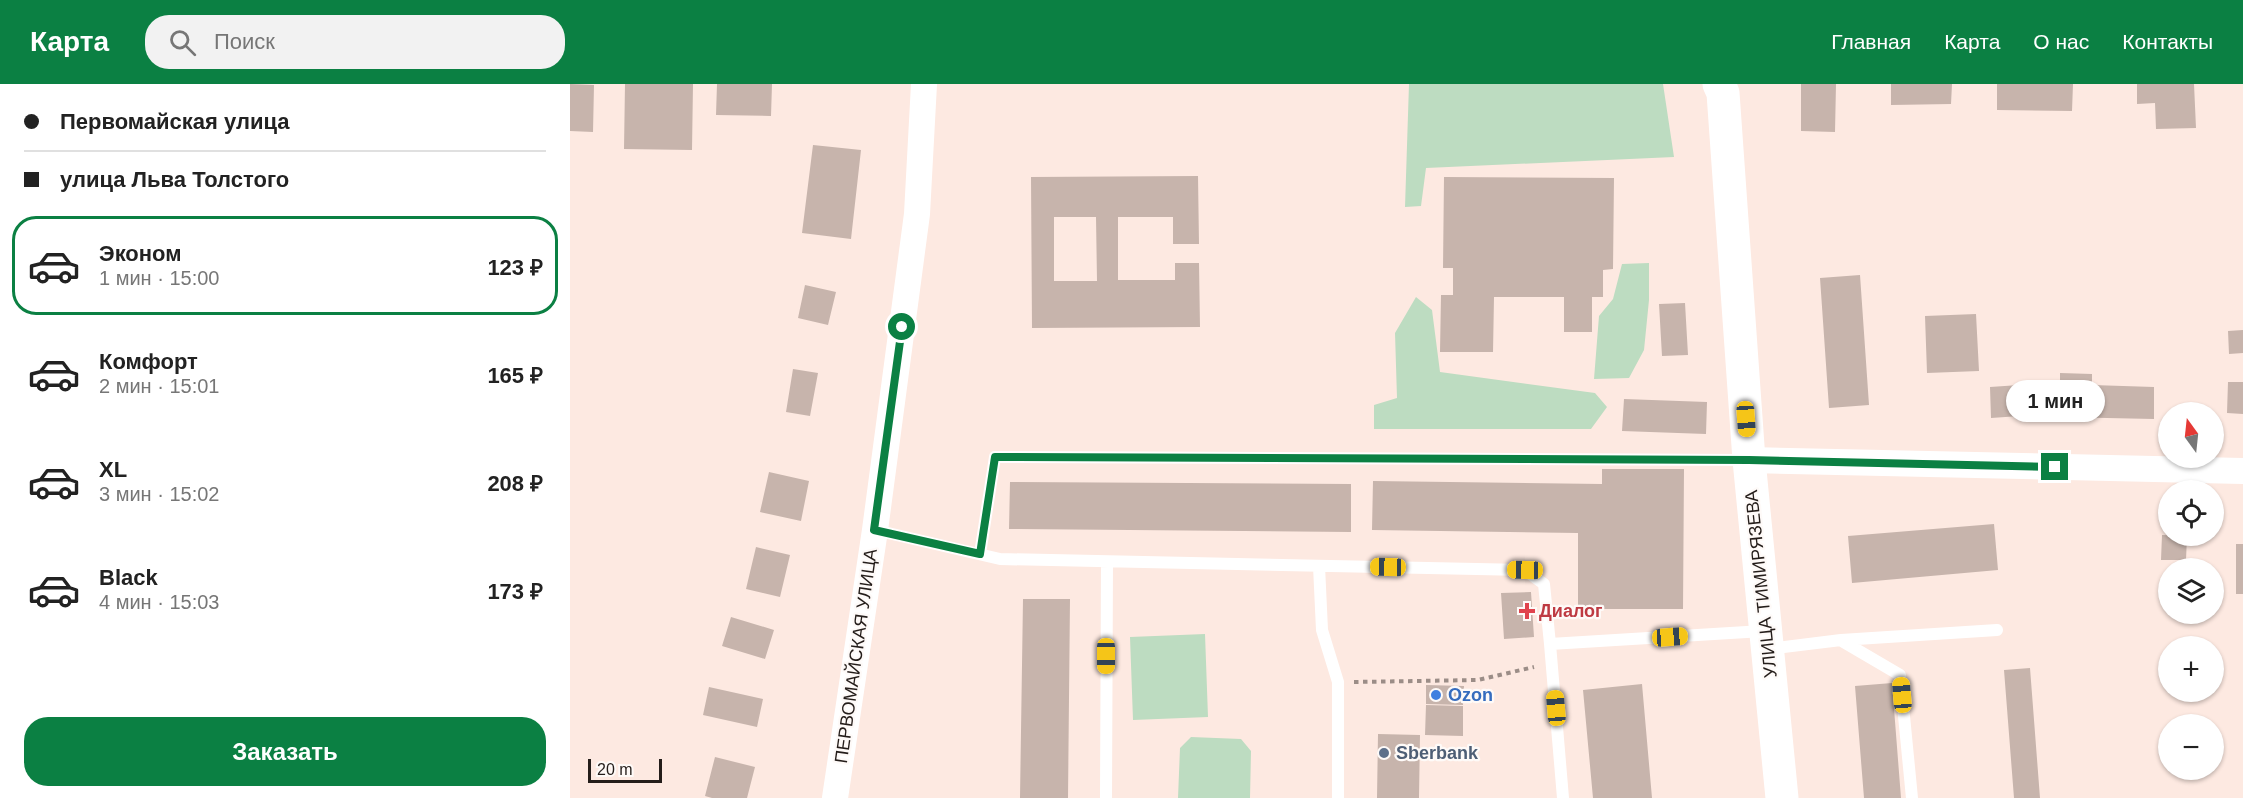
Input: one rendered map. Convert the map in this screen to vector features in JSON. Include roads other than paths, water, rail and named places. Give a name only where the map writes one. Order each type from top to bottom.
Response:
[{"type":"street","name":"ПЕРВОМАЙСКАЯ УЛИЦА","points":[[836,798],[917,214],[924,84]]},
{"type":"street","name":"УЛИЦА ТИМИРЯЗЕВА","points":[[1719,84],[1723,93],[1749,460],[1782,798]]},
{"type":"street","points":[[1749,460],[2243,471]]},
{"type":"lane","points":[[980,554],[995,457],[1749,460]]},
{"type":"lane","points":[[874,530],[1000,559],[1525,570],[1544,584],[1563,798]]},
{"type":"lane","points":[[1106,798],[1107,562]]},
{"type":"lane","points":[[1319,566],[1322,630],[1338,682],[1338,798]]},
{"type":"lane","points":[[1550,644],[1841,640],[1997,630]]},
{"type":"lane","points":[[1841,640],[1900,675],[1912,798]]},
{"type":"place","name":"Диалог","points":[[1527,611]]},
{"type":"place","name":"Ozon","points":[[1436,695]]},
{"type":"place","name":"Sberbank","points":[[1384,753]]}]
